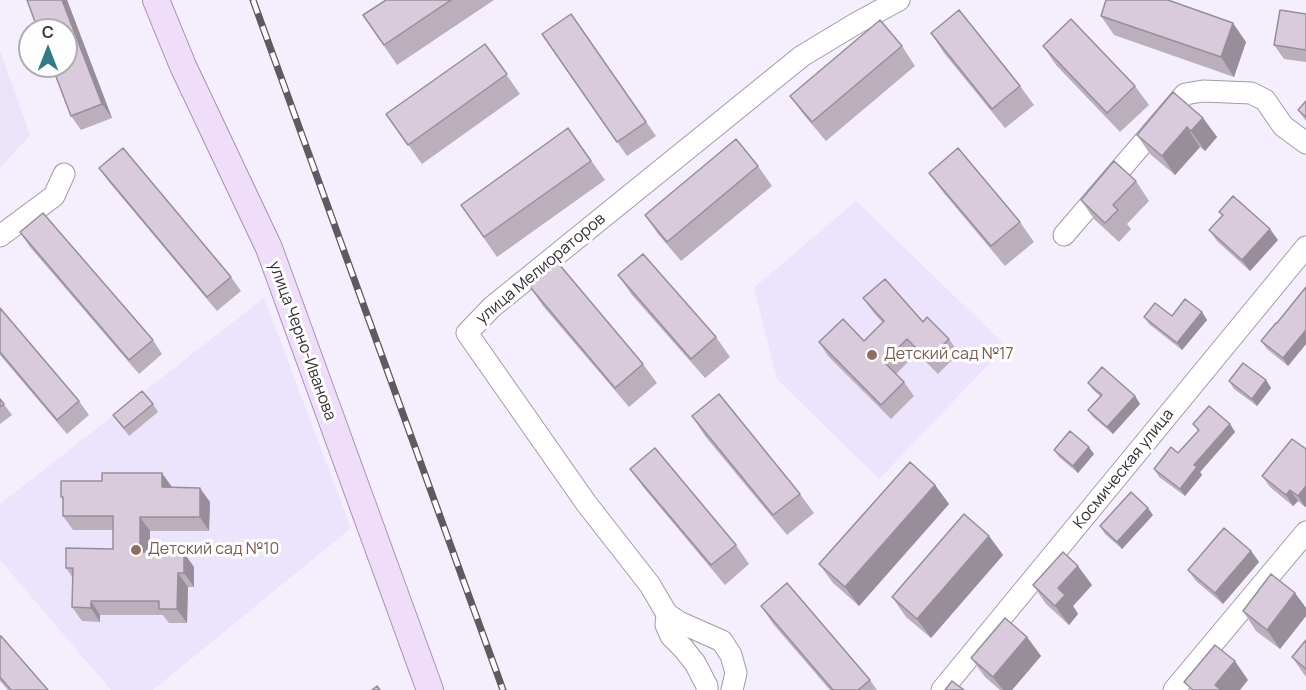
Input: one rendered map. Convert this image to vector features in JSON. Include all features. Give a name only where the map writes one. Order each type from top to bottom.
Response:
[{"type":"main road","name":"улица Черно-Иванова","points":[[156,0],[183,66],[269,248],[430,690]]},
{"type":"street","name":"улица Мелиораторов","points":[[667,614],[650,585],[586,502],[467,333],[492,307],[795,62],[846,29],[899,0]]},
{"type":"street","points":[[1064,235],[1185,94],[1203,91],[1251,93],[1265,100],[1284,126],[1306,143]]},
{"type":"street","points":[[0,236],[54,196],[64,174]]},
{"type":"street","name":"Космическая улица","points":[[942,690],[1306,247]]},
{"type":"street","points":[[1174,690],[1306,532]]},
{"type":"street","points":[[707,690],[695,663],[671,636],[666,625],[667,614],[679,622],[722,641],[731,655],[736,674],[732,690]]},
{"type":"shaded area","points":[[0,51],[30,135],[0,168]]},
{"type":"shaded area","points":[[856,201],[1006,346],[879,479],[777,379],[754,288]]},
{"type":"shaded area","points":[[264,298],[351,528],[153,690],[111,690],[0,560],[0,504]]},
{"type":"building","points":[[27,0],[62,0],[69,18],[34,18]]},
{"type":"building","points":[[386,0],[451,0],[384,45],[363,15]]},
{"type":"building","points":[[1106,0],[1168,0],[1233,23],[1221,57],[1101,16]]},
{"type":"building","points":[[959,10],[1020,86],[992,109],[931,33]]},
{"type":"building","points":[[1280,10],[1306,14],[1306,50],[1274,45]]},
{"type":"building","points":[[571,14],[646,122],[617,142],[542,34]]},
{"type":"building","points":[[1071,19],[1135,86],[1107,113],[1043,46]]},
{"type":"building","points":[[880,20],[902,46],[812,122],[790,96]]},
{"type":"building","points":[[78,42],[102,104],[71,116],[57,78],[78,78]]},
{"type":"building","points":[[485,44],[507,74],[408,145],[386,114]]},
{"type":"building","points":[[1173,92],[1203,118],[1191,131],[1187,127],[1162,156],[1137,135]]},
{"type":"building","points":[[1306,101],[1306,117],[1298,110]]},
{"type":"building","points":[[568,128],[591,161],[484,237],[461,205]]},
{"type":"building","points":[[736,139],[758,166],[667,242],[645,215]]},
{"type":"building","points":[[123,148],[231,277],[207,297],[99,168]]},
{"type":"building","points":[[958,148],[1020,222],[991,246],[929,173]]},
{"type":"building","points":[[1114,161],[1136,181],[1113,205],[1118,210],[1105,223],[1081,200]]},
{"type":"building","points":[[1233,196],[1270,229],[1242,260],[1209,230],[1223,215],[1219,212]]},
{"type":"building","points":[[43,213],[153,340],[129,360],[20,232]]},
{"type":"building","points":[[643,254],[716,337],[691,359],[618,275]]},
{"type":"building","points":[[558,263],[643,364],[615,388],[530,287]]},
{"type":"building","points":[[885,279],[923,322],[927,317],[949,339],[928,360],[907,339],[884,362],[904,382],[881,405],[819,342],[843,319],[864,341],[884,321],[863,298]]},
{"type":"building","points":[[1306,287],[1306,330],[1283,358],[1261,341]]},
{"type":"building","points":[[1185,299],[1202,312],[1177,343],[1144,317],[1155,303],[1172,316]]},
{"type":"building","points":[[0,308],[79,401],[57,420],[0,352]]},
{"type":"building","points":[[1243,363],[1266,380],[1252,399],[1229,381]]},
{"type":"building","points":[[1102,367],[1135,396],[1107,427],[1088,410],[1102,395],[1088,383]]},
{"type":"building","points":[[142,391],[153,404],[124,428],[113,415]]},
{"type":"building","points":[[719,394],[800,494],[773,515],[692,416]]},
{"type":"building","points":[[1209,406],[1230,424],[1194,465],[1197,467],[1180,489],[1154,469],[1171,447],[1178,453],[1199,430],[1193,424]]},
{"type":"building","points":[[1070,431],[1089,447],[1073,466],[1054,450]]},
{"type":"building","points":[[1292,439],[1306,449],[1306,486],[1298,496],[1290,490],[1286,495],[1262,476]]},
{"type":"building","points":[[655,448],[736,545],[711,565],[630,469]]},
{"type":"building","points":[[910,462],[935,485],[845,587],[819,564]]},
{"type":"building","points":[[102,473],[162,473],[162,487],[200,488],[200,517],[140,517],[140,552],[184,553],[184,573],[178,573],[177,609],[159,609],[159,601],[91,601],[91,608],[72,607],[73,568],[66,568],[66,548],[113,549],[113,516],[63,516],[61,481],[102,481]]},
{"type":"building","points":[[1131,492],[1148,508],[1117,542],[1100,526]]},
{"type":"building","points":[[964,514],[989,536],[917,619],[892,597]]},
{"type":"building","points":[[1224,528],[1251,551],[1215,593],[1188,570]]},
{"type":"building","points":[[1063,552],[1078,566],[1058,588],[1065,595],[1055,606],[1033,585]]},
{"type":"building","points":[[1271,574],[1295,593],[1267,630],[1243,611]]},
{"type":"building","points":[[787,583],[870,680],[858,690],[833,690],[761,606]]},
{"type":"building","points":[[1005,618],[1027,637],[993,677],[971,658]]},
{"type":"building","points":[[0,636],[48,690],[11,690],[0,677]]},
{"type":"building","points":[[1306,640],[1306,669],[1292,657]]},
{"type":"building","points":[[1215,645],[1235,661],[1215,685],[1221,690],[1193,690],[1184,682]]},
{"type":"building","points":[[952,681],[964,690],[945,690]]},
{"type":"railway","points":[[253,0],[503,690]]},
{"type":"place","name":"Детский сад №17","points":[[872,355]]},
{"type":"place","name":"Детский сад №10","points":[[136,550]]}]
